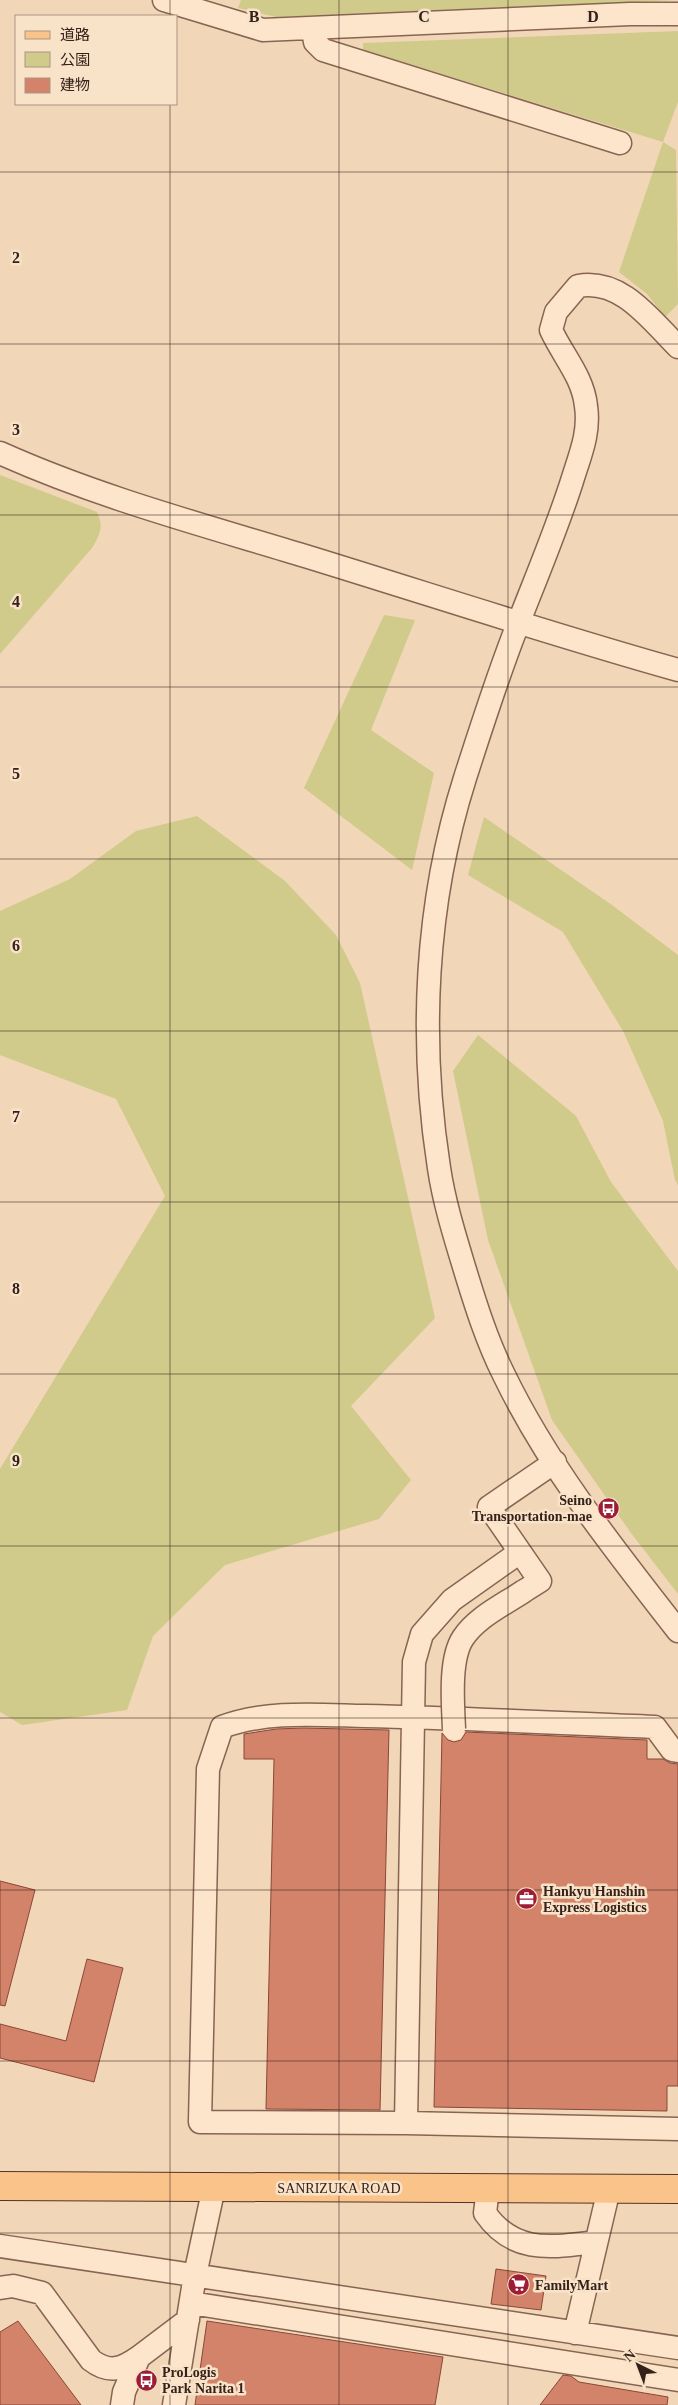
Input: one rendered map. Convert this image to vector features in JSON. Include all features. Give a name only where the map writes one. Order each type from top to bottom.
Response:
[{"type":"main road","name":"SANRIZUKA ROAD","points":[[0,2186],[678,2189]]},
{"type":"street","points":[[164,0],[263,30],[620,14],[678,14]]},
{"type":"street","points":[[313,29],[315,42],[322,50],[620,144]]},
{"type":"street","points":[[678,347],[627,297],[613,288],[599,284],[578,286],[556,312],[551,330],[583,389],[588,432],[556,531],[518,622],[464,782],[446,856],[432,934],[428,988],[427,1056],[439,1170],[454,1230],[483,1328],[504,1377],[555,1462],[603,1533],[678,1631]]},
{"type":"street","points":[[0,453],[34,468],[137,504],[594,646],[678,670]]},
{"type":"street","points":[[454,1729],[452,1675],[462,1639],[480,1621],[540,1580],[489,1507],[555,1462]]},
{"type":"street","points":[[406,2123],[414,1662],[422,1634],[452,1600],[520,1552]]},
{"type":"street","points":[[678,1751],[672,1750],[655,1727],[412,1717],[297,1715],[241,1720],[222,1727],[208,1769],[200,2122],[406,2123],[678,2129]]},
{"type":"street","points":[[174,2405],[195,2275],[214,2187]]},
{"type":"street","points":[[488,2188],[485,2212],[496,2228],[509,2238],[548,2248],[596,2242]]},
{"type":"street","points":[[575,2333],[609,2189]]},
{"type":"street","points":[[0,2246],[678,2348]]},
{"type":"street","points":[[0,2288],[13,2286],[42,2293],[91,2360],[98,2366],[110,2369],[125,2367],[189,2311]]},
{"type":"street","points":[[189,2311],[678,2380]]},
{"type":"street","points":[[122,2405],[124,2392],[138,2357]]},
{"type":"green space","points":[[241,0],[678,0],[276,17],[238,8]]},
{"type":"green space","points":[[678,31],[678,102],[663,142],[363,50],[363,43]]},
{"type":"green space","points":[[663,142],[676,150],[678,304],[665,317],[647,294],[619,272]]},
{"type":"green space","points":[[0,475],[97,512],[101,526],[99,535],[92,548],[0,654]]},
{"type":"green space","points":[[384,615],[415,620],[371,730],[434,773],[412,870],[304,788]]},
{"type":"green space","points":[[197,816],[285,881],[336,935],[360,983],[435,1318],[351,1406],[411,1480],[379,1519],[225,1565],[153,1636],[127,1710],[22,1725],[0,1712],[0,1469],[165,1196],[116,1099],[0,1055],[0,911],[70,879],[136,831]]},
{"type":"green space","points":[[484,817],[612,905],[678,955],[678,1185],[675,1180],[663,1121],[623,1031],[563,932],[468,875]]},
{"type":"green space","points":[[478,1035],[576,1116],[611,1182],[678,1271],[678,1594],[631,1533],[552,1420],[488,1240],[453,1071]]},
{"type":"building","points":[[276,1729],[389,1730],[380,2110],[266,2109],[274,1759],[244,1759],[244,1734]]},
{"type":"building","points":[[466,1732],[647,1740],[647,1759],[663,1759],[670,1763],[678,1764],[678,2086],[667,2086],[667,2111],[434,2107],[442,1733],[448,1740],[454,1742],[461,1740]]},
{"type":"building","points":[[0,1881],[35,1890],[5,2006],[0,2005]]},
{"type":"building","points":[[87,1959],[123,1968],[94,2082],[0,2058],[0,2024],[66,2041]]},
{"type":"building","points":[[496,2269],[546,2276],[541,2310],[491,2304]]},
{"type":"building","points":[[18,2321],[81,2405],[0,2405],[0,2332]]},
{"type":"building","points":[[207,2321],[443,2357],[435,2405],[195,2405]]},
{"type":"building","points":[[563,2375],[571,2376],[579,2382],[668,2397],[667,2405],[540,2405]]},
{"type":"place","name":"Seino Transportation-mae","points":[[608,1508]]},
{"type":"place","name":"Hankyu Hanshin Express Logistics","points":[[527,1899]]},
{"type":"place","name":"FamilyMart","points":[[519,2285]]},
{"type":"place","name":"ProLogis Park Narita 1","points":[[146,2380]]}]
